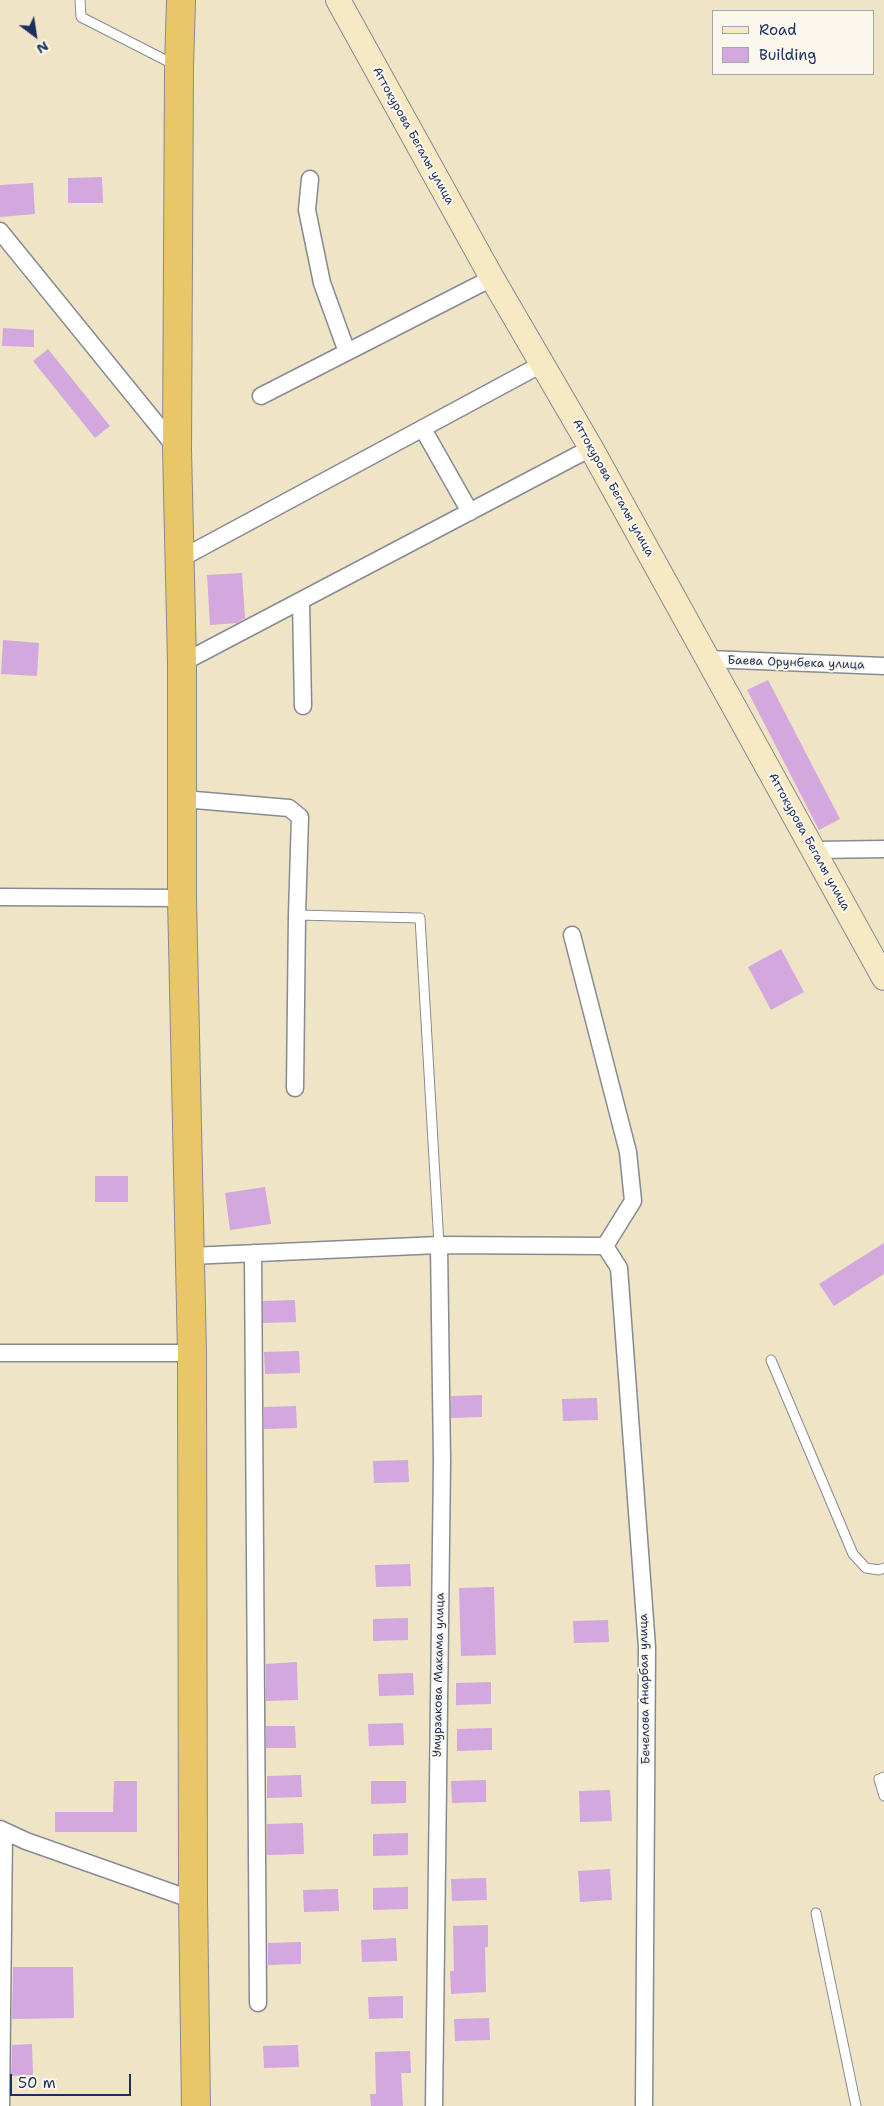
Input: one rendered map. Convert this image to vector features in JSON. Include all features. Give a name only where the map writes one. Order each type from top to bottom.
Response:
[{"type":"highway","points":[[181,0],[179,67],[178,449],[182,664],[182,898],[192,1353],[193,1900],[196,2106]]},
{"type":"main road","name":"Аттокурова Бегалы улица","points":[[338,0],[492,278],[591,448],[884,978]]},
{"type":"street","points":[[310,179],[307,210],[322,283],[347,352]]},
{"type":"street","points":[[0,231],[178,449]]},
{"type":"street","points":[[261,396],[492,278]]},
{"type":"street","points":[[180,559],[542,364]]},
{"type":"street","points":[[423,428],[470,512]]},
{"type":"street","points":[[182,664],[591,448]]},
{"type":"street","points":[[301,601],[303,706]]},
{"type":"street","name":"Баева Орунбека улица","points":[[708,659],[884,666]]},
{"type":"street","points":[[183,798],[289,808],[300,817],[295,1088]]},
{"type":"street","points":[[814,850],[884,849]]},
{"type":"street","points":[[0,897],[182,898]]},
{"type":"street","points":[[190,1256],[439,1245],[605,1246],[633,1200],[628,1152],[572,935]]},
{"type":"street","name":"Умурзакова Макама улица","points":[[434,2106],[442,1462],[439,1245]]},
{"type":"street","name":"Бечелова Анарбая улица","points":[[605,1246],[619,1268],[647,1647],[644,2106]]},
{"type":"street","points":[[253,1253],[258,2003]]},
{"type":"street","points":[[0,1352],[192,1353]]},
{"type":"street","points":[[1,2106],[2,1830],[26,1841],[193,1900]]},
{"type":"lane","points":[[80,0],[81,17],[179,67]]},
{"type":"lane","points":[[297,914],[420,918],[439,1245]]},
{"type":"lane","points":[[771,1360],[853,1554],[866,1568],[879,1570],[884,1568]]},
{"type":"lane","points":[[884,1777],[879,1779],[884,1796]]},
{"type":"lane","points":[[816,1913],[856,2106]]},
{"type":"building","points":[[102,177],[103,203],[68,203],[68,178]]},
{"type":"building","points":[[33,183],[35,214],[0,217],[0,185]]},
{"type":"building","points":[[3,328],[34,330],[34,347],[2,346]]},
{"type":"building","points":[[48,349],[110,426],[95,438],[33,361]]},
{"type":"building","points":[[242,573],[245,618],[237,623],[210,625],[207,575]]},
{"type":"building","points":[[3,640],[39,643],[37,676],[1,674]]},
{"type":"building","points":[[768,680],[840,819],[819,830],[747,690]]},
{"type":"building","points":[[781,949],[804,992],[771,1010],[748,967]]},
{"type":"building","points":[[95,1176],[128,1176],[128,1202],[95,1202]]},
{"type":"building","points":[[265,1187],[271,1224],[230,1230],[225,1193]]},
{"type":"building","points":[[884,1243],[884,1274],[834,1306],[819,1284]]},
{"type":"building","points":[[295,1300],[296,1322],[263,1323],[263,1301]]},
{"type":"building","points":[[299,1351],[300,1373],[265,1374],[264,1352]]},
{"type":"building","points":[[482,1395],[482,1417],[451,1418],[451,1396]]},
{"type":"building","points":[[597,1398],[598,1420],[563,1421],[562,1399]]},
{"type":"building","points":[[296,1406],[297,1428],[264,1429],[264,1407]]},
{"type":"building","points":[[408,1460],[409,1482],[374,1483],[373,1461]]},
{"type":"building","points":[[410,1564],[411,1586],[376,1587],[375,1565]]},
{"type":"building","points":[[494,1587],[496,1655],[461,1656],[459,1588]]},
{"type":"building","points":[[408,1618],[408,1640],[373,1641],[373,1619]]},
{"type":"building","points":[[608,1620],[609,1642],[574,1643],[573,1621]]},
{"type":"building","points":[[297,1662],[298,1700],[266,1701],[266,1664]]},
{"type":"building","points":[[413,1673],[414,1695],[379,1696],[378,1674]]},
{"type":"building","points":[[491,1682],[491,1704],[456,1705],[456,1683]]},
{"type":"building","points":[[403,1723],[404,1745],[369,1746],[368,1724]]},
{"type":"building","points":[[266,1726],[295,1726],[296,1748],[266,1748]]},
{"type":"building","points":[[492,1728],[492,1750],[457,1751],[457,1729]]},
{"type":"building","points":[[301,1775],[302,1797],[267,1798],[267,1776]]},
{"type":"building","points":[[486,1780],[486,1802],[452,1803],[451,1781]]},
{"type":"building","points":[[114,1781],[137,1781],[137,1832],[55,1832],[55,1812],[113,1812]]},
{"type":"building","points":[[371,1781],[406,1781],[406,1803],[371,1804]]},
{"type":"building","points":[[610,1790],[612,1821],[580,1822],[579,1791]]},
{"type":"building","points":[[303,1823],[304,1854],[267,1855],[267,1824]]},
{"type":"building","points":[[408,1833],[408,1855],[373,1856],[373,1834]]},
{"type":"building","points":[[610,1869],[612,1900],[580,1902],[578,1871]]},
{"type":"building","points":[[486,1878],[487,1900],[452,1901],[451,1879]]},
{"type":"building","points":[[408,1887],[408,1909],[373,1910],[373,1888]]},
{"type":"building","points":[[338,1889],[339,1911],[304,1912],[303,1890]]},
{"type":"building","points":[[488,1925],[488,1947],[485,1947],[486,1992],[451,1994],[450,1971],[454,1971],[453,1926]]},
{"type":"building","points":[[396,1938],[397,1961],[362,1962],[361,1940]]},
{"type":"building","points":[[301,1942],[301,1964],[268,1965],[268,1943]]},
{"type":"building","points":[[13,1967],[73,1967],[74,2018],[12,2019]]},
{"type":"building","points":[[403,1996],[403,2018],[369,2019],[368,1997]]},
{"type":"building","points":[[489,2018],[490,2040],[455,2041],[454,2019]]},
{"type":"building","points":[[32,2044],[33,2075],[11,2076],[12,2045]]},
{"type":"building","points":[[298,2045],[299,2067],[264,2068],[263,2046]]},
{"type":"building","points":[[410,2051],[411,2073],[401,2073],[403,2106],[371,2106],[370,2094],[376,2094],[375,2052]]}]
